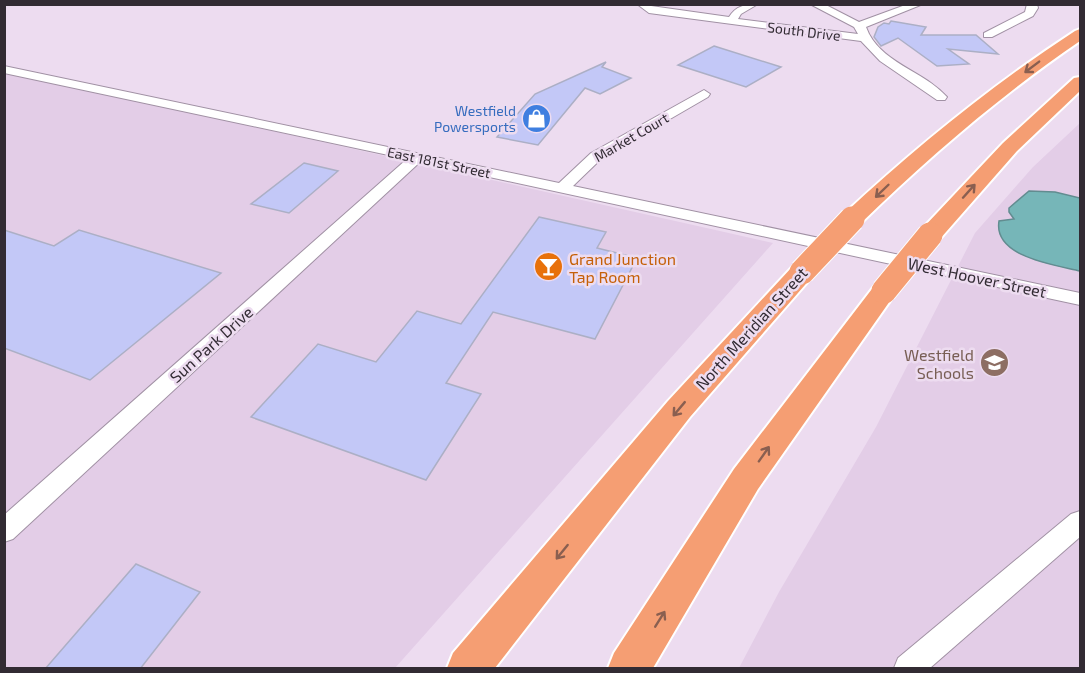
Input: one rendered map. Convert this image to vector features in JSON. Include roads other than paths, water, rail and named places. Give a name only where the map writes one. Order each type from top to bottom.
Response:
[{"type":"highway","name":"North Meridian Street","points":[[468,669],[679,409],[852,219],[889,183],[974,113],[1040,61],[1080,34]]},
{"type":"highway","points":[[629,669],[746,479],[884,291],[930,235],[1010,147],[1080,82]]},
{"type":"street","points":[[732,21],[737,12],[753,4]]},
{"type":"street","points":[[815,4],[858,25],[864,32],[864,38]]},
{"type":"street","points":[[858,25],[871,23],[918,4]]},
{"type":"street","points":[[988,35],[1029,14],[1033,8],[1032,4]]},
{"type":"street","name":"South Drive","points":[[645,7],[864,38],[885,59],[941,97]]},
{"type":"street","name":"East 181st Street","points":[[4,69],[873,254]]},
{"type":"street","name":"Market Court","points":[[563,188],[582,167],[596,156],[704,94]]},
{"type":"street","name":"Sun Park Drive","points":[[4,531],[418,157]]},
{"type":"street","name":"West Hoover Street","points":[[873,254],[1080,299]]},
{"type":"street","points":[[908,669],[1080,522]]},
{"type":"place","name":"Westfield Powersports","points":[[537,118]]},
{"type":"place","name":"Grand Junction Tap Room","points":[[548,267]]},
{"type":"place","name":"Westfield Schools","points":[[995,363]]}]
